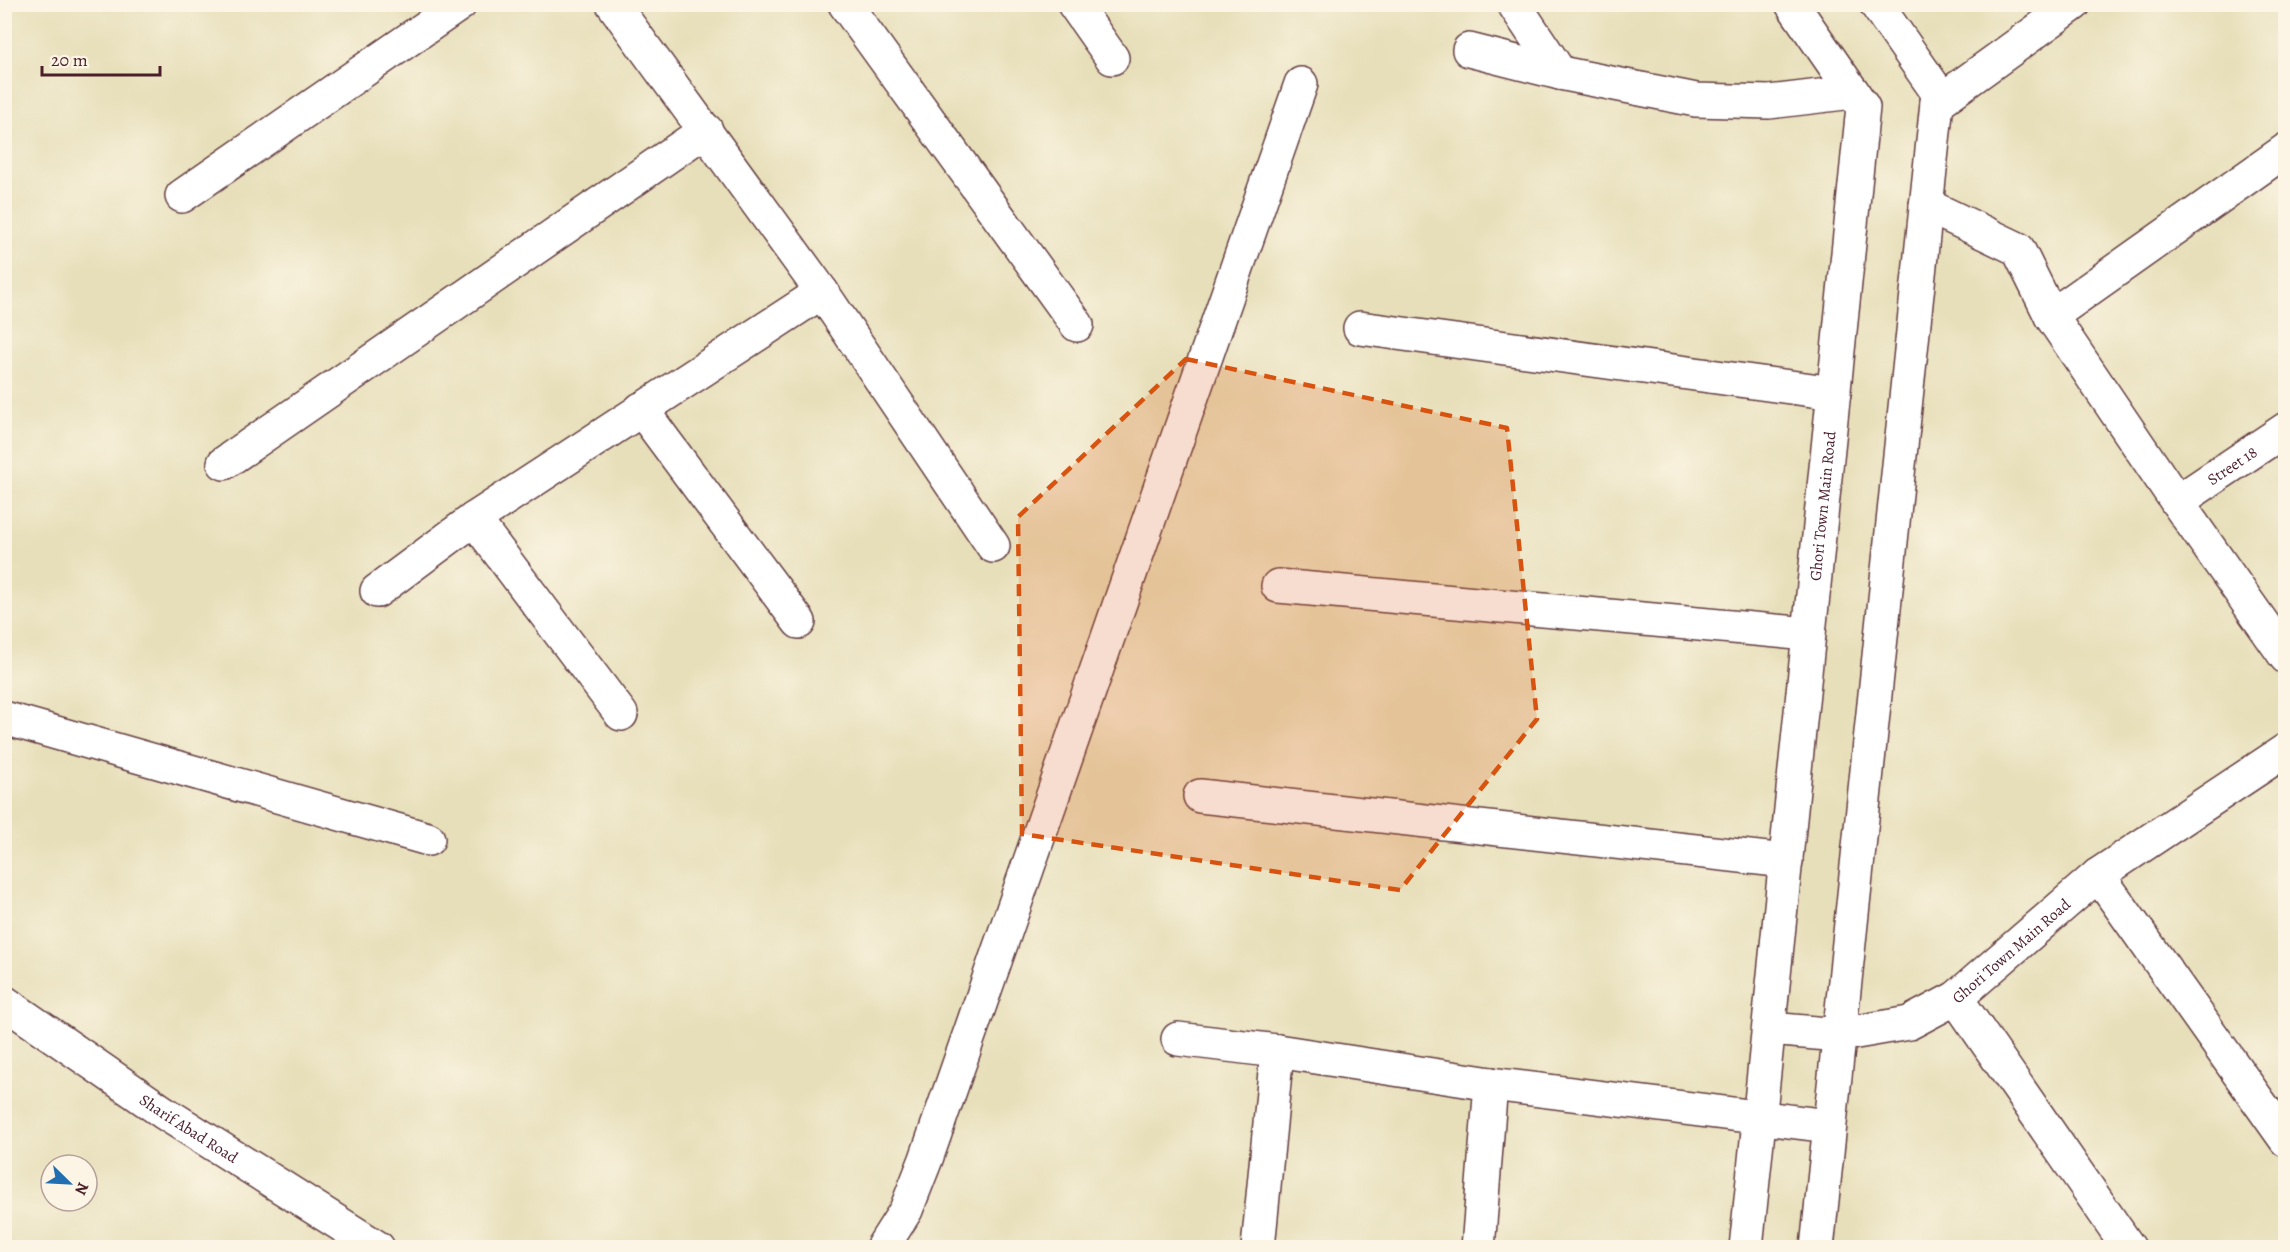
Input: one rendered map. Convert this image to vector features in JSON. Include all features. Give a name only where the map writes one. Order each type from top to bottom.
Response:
[{"type":"street","points":[[182,196],[460,4]]},
{"type":"street","points":[[613,4],[822,291],[993,546]]},
{"type":"street","points":[[845,4],[1077,325]]},
{"type":"street","points":[[1074,4],[1113,58]]},
{"type":"street","points":[[1514,4],[1560,73]]},
{"type":"street","name":"Ghori Town Main Road","points":[[1746,1248],[1863,106],[1792,4]]},
{"type":"street","points":[[1817,1248],[1938,93],[1876,4]]},
{"type":"street","points":[[1937,103],[2074,4]]},
{"type":"street","points":[[1469,50],[1560,73],[1695,100],[1768,102],[1853,92]]},
{"type":"street","points":[[882,1248],[906,1210],[926,1159],[1301,84]]},
{"type":"street","points":[[224,463],[706,130]]},
{"type":"street","points":[[2051,316],[2286,150]]},
{"type":"street","points":[[1926,205],[2018,249],[2051,316],[2286,657]]},
{"type":"street","points":[[377,591],[474,519],[822,291]]},
{"type":"street","points":[[1360,328],[1834,393]]},
{"type":"street","points":[[641,409],[799,622]]},
{"type":"street","name":"Street 18","points":[[2177,502],[2286,429]]},
{"type":"street","points":[[474,519],[621,714]]},
{"type":"street","points":[[1278,586],[1809,634]]},
{"type":"street","points":[[4,718],[428,839]]},
{"type":"street","name":"Ghori Town Main Road","points":[[1769,1029],[1839,1035],[1909,1023],[1956,998],[2098,874],[2286,750]]},
{"type":"street","points":[[1200,796],[1786,861]]},
{"type":"street","points":[[2098,874],[2286,1140]]},
{"type":"street","points":[[1956,998],[2129,1248]]},
{"type":"street","name":"Sharif Abad Road","points":[[4,1002],[163,1112],[372,1246]]},
{"type":"street","points":[[1178,1039],[1277,1051],[1491,1084],[1829,1126]]},
{"type":"street","points":[[1258,1248],[1277,1051]]},
{"type":"street","points":[[1478,1248],[1491,1084]]},
{"type":"highlighted area","points":[[1186,359],[1507,428],[1537,719],[1400,890],[1022,834],[1018,517]]}]
